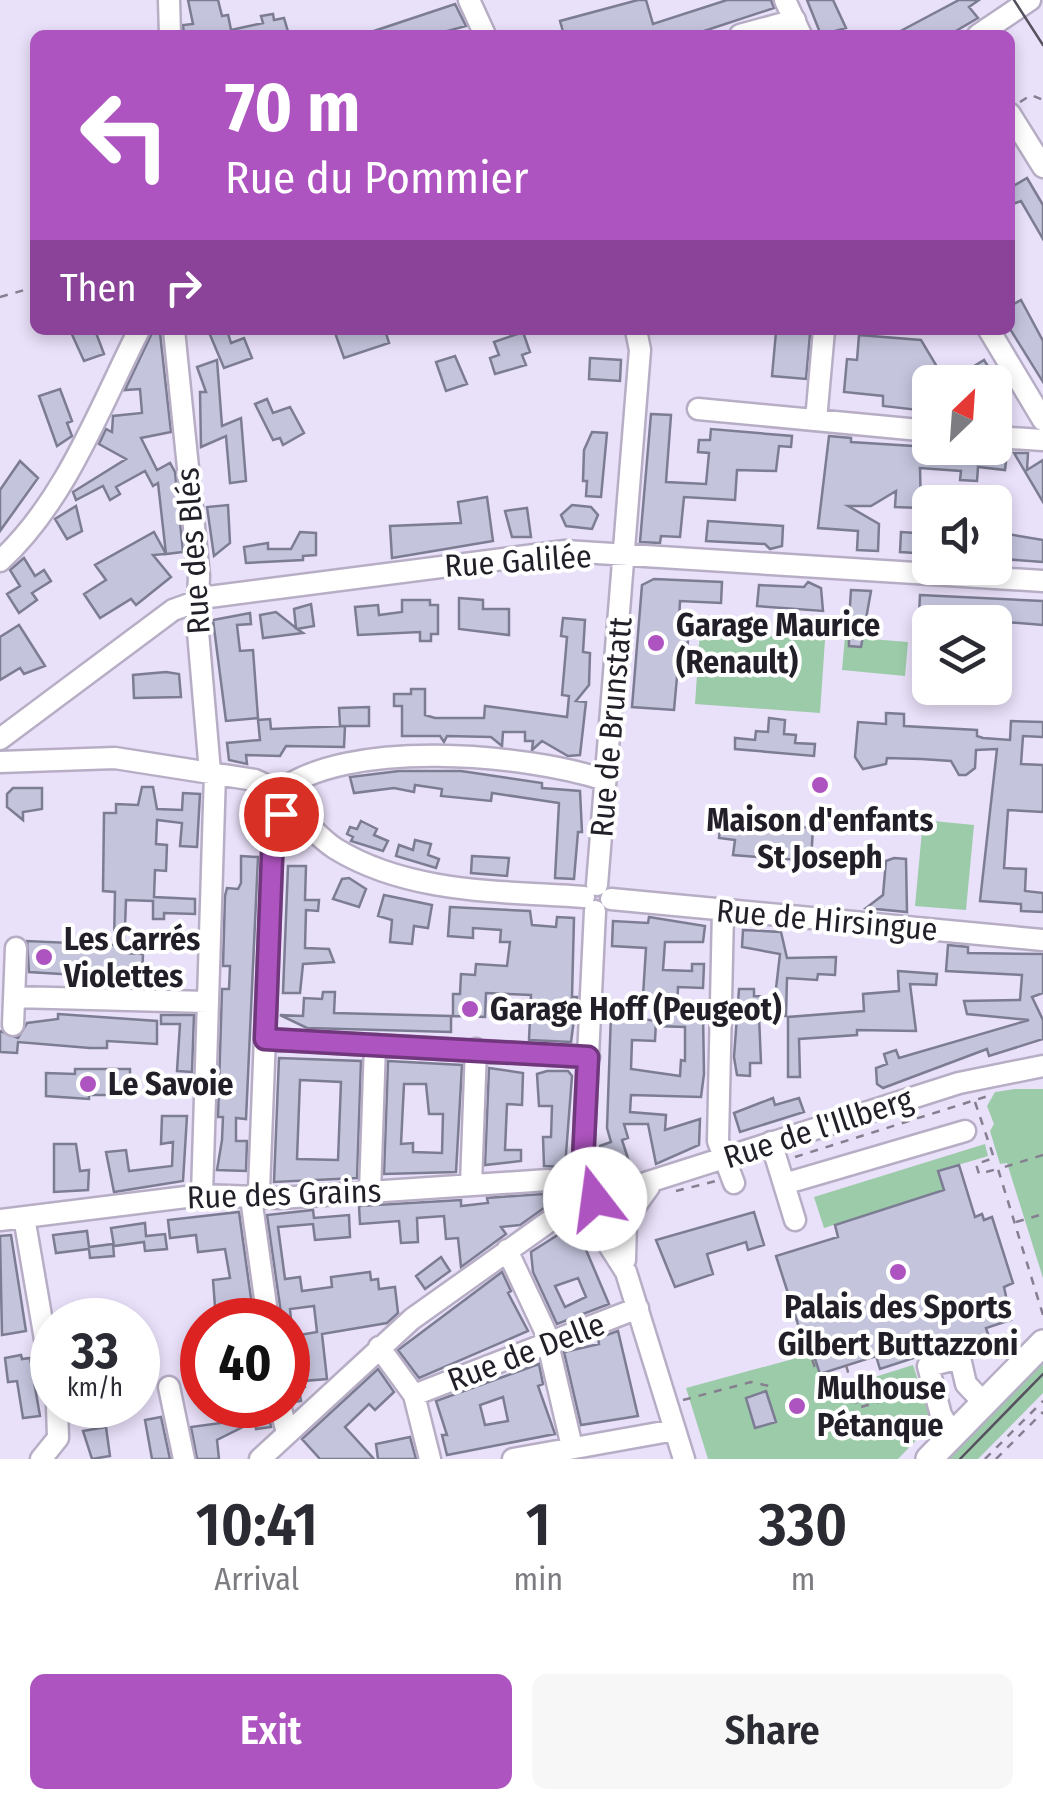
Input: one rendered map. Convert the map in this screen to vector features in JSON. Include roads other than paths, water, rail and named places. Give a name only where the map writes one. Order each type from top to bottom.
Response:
[{"type":"main road","points":[[929,1459],[1043,1343]]},
{"type":"street","points":[[169,0],[170,30]]},
{"type":"street","points":[[469,0],[477,30]]},
{"type":"street","points":[[784,0],[798,27]]},
{"type":"street","points":[[985,30],[1030,0]]},
{"type":"street","points":[[1015,119],[1043,167]]},
{"type":"street","points":[[0,561],[27,534],[66,473],[136,335]]},
{"type":"street","name":"Rue des Blés","points":[[175,335],[199,576],[197,600],[213,772],[202,1195]]},
{"type":"street","name":"Rue de Brunstatt","points":[[584,1206],[564,1194],[575,1184],[588,1057],[605,780],[640,350],[637,335]]},
{"type":"street","points":[[816,420],[824,335]]},
{"type":"street","points":[[991,335],[1043,420]]},
{"type":"street","points":[[698,409],[912,429]]},
{"type":"street","points":[[1012,438],[1043,440]]},
{"type":"street","name":"Rue Galilée","points":[[0,739],[173,610],[197,600],[565,551],[1043,580]]},
{"type":"street","points":[[30,759],[32,717]]},
{"type":"street","points":[[265,1298],[252,1205],[256,1198],[265,1039],[273,832],[282,800],[296,780],[374,758],[430,753],[605,780]]},
{"type":"street","points":[[0,762],[115,758],[255,780],[282,800]]},
{"type":"street","name":"Rue de Hirsingue","points":[[282,800],[333,847],[389,873],[444,886],[1043,940]]},
{"type":"street","points":[[723,910],[718,1141],[729,1172]]},
{"type":"street","points":[[13,1025],[16,948]]},
{"type":"street","points":[[14,996],[207,1002]]},
{"type":"street","points":[[265,1039],[588,1057]]},
{"type":"street","points":[[370,1192],[375,1045]]},
{"type":"street","points":[[471,1184],[476,1050]]},
{"type":"street","name":"Rue de l'Illberg","points":[[260,1459],[378,1347],[507,1250],[584,1206],[650,1185],[729,1172],[959,1083],[1043,1066]]},
{"type":"street","points":[[784,1184],[965,1131]]},
{"type":"street","points":[[775,1152],[795,1220]]},
{"type":"street","name":"Rue des Grains","points":[[0,1220],[202,1195],[256,1198],[548,1180],[575,1184]]},
{"type":"street","points":[[626,1272],[626,1219],[650,1185]]},
{"type":"street","points":[[584,1206],[626,1272],[684,1459]]},
{"type":"street","points":[[24,1217],[38,1298]]},
{"type":"street","points":[[507,1250],[549,1346],[572,1447]]},
{"type":"street","name":"Rue de Delle","points":[[414,1395],[549,1346],[638,1308]]},
{"type":"street","points":[[378,1347],[414,1395],[430,1459]]},
{"type":"street","points":[[952,1435],[941,1415],[928,1366],[960,1358],[966,1384],[984,1403]]},
{"type":"street","points":[[168,1387],[184,1459]]},
{"type":"street","points":[[41,1459],[58,1438],[58,1428]]},
{"type":"street","points":[[286,1428],[287,1433]]},
{"type":"street","points":[[513,1459],[547,1456],[572,1447],[675,1430]]},
{"type":"tram line","points":[[1014,0],[1043,45]]},
{"type":"tram line","points":[[960,1459],[1043,1374]]},
{"type":"place","name":"Garage Maurice (Renault)","points":[[656,643]]},
{"type":"place","name":"Maison d'enfants St Joseph","points":[[820,785]]},
{"type":"place","name":"Les Carrés Violettes","points":[[44,957]]},
{"type":"place","name":"Garage Hoff (Peugeot)","points":[[470,1009]]},
{"type":"place","name":"Le Savoie","points":[[88,1084]]},
{"type":"place","name":"Palais des Sports Gilbert Buttazzoni","points":[[898,1272]]},
{"type":"place","name":"Mulhouse Pétanque","points":[[797,1406]]}]
